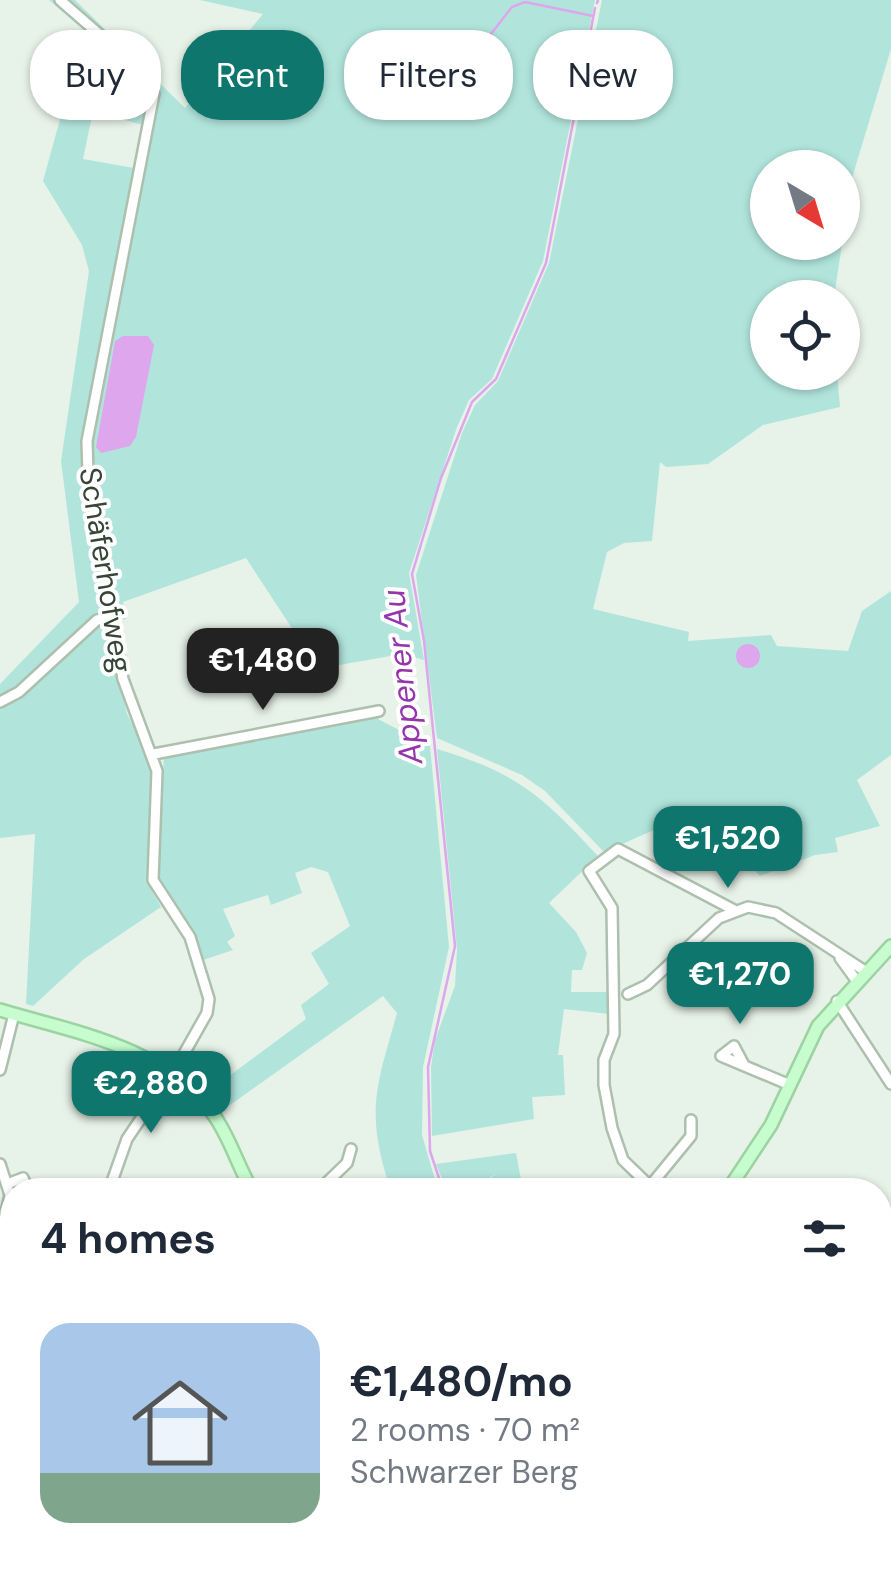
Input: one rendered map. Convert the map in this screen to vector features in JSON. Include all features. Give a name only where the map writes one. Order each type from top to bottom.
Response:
[{"type":"street","name":"Schäferhofweg","points":[[60,0],[146,76],[154,94],[87,442],[88,474],[110,617],[132,712],[154,754],[152,880],[190,937],[209,999],[207,1013],[173,1073],[127,1140],[113,1178]]},
{"type":"street","points":[[0,702],[19,692],[97,620],[110,617]]},
{"type":"street","points":[[154,754],[378,711]]},
{"type":"street","points":[[642,1178],[623,1160],[604,1085],[604,1060],[614,1034],[612,908],[589,871],[618,849],[734,910],[770,910],[860,975]]},
{"type":"street","points":[[628,994],[647,984],[734,910]]},
{"type":"street","points":[[736,1178],[760,1144],[810,1038],[837,1001],[891,946]]},
{"type":"street","points":[[837,1001],[891,1084]]},
{"type":"street","points":[[0,1010],[132,1050],[173,1073],[219,1123],[246,1178]]},
{"type":"street","points":[[0,1068],[14,1014]]},
{"type":"street","points":[[744,1066],[790,1085]]},
{"type":"street","points":[[660,1178],[691,1136],[691,1120]]},
{"type":"street","points":[[331,1178],[347,1163],[351,1149]]},
{"type":"shaded area","points":[[49,0],[75,0],[106,30],[84,30]]},
{"type":"shaded area","points":[[200,0],[595,0],[589,30],[533,30],[533,120],[571,120],[543,261],[492,379],[469,400],[457,427],[409,573],[424,660],[402,654],[282,675],[299,639],[246,558],[123,602],[126,619],[107,624],[127,714],[149,754],[153,772],[147,882],[161,907],[84,959],[33,1006],[26,1004],[35,834],[0,838],[0,684],[79,602],[61,461],[89,271],[82,245],[43,181],[60,120],[91,120],[83,159],[134,168],[143,125],[125,120],[161,120],[161,84],[181,104],[181,120],[324,120],[324,30],[250,30],[263,14]]},
{"type":"shaded area","points":[[602,0],[891,0],[891,49],[860,152],[750,150],[750,260],[840,260],[837,280],[750,280],[750,390],[838,390],[840,407],[763,425],[708,464],[666,467],[660,462],[652,541],[624,543],[607,552],[593,609],[689,632],[688,641],[771,635],[777,646],[848,651],[862,611],[891,591],[891,755],[857,780],[880,826],[835,838],[838,852],[815,855],[760,876],[697,811],[604,852],[545,791],[522,775],[437,738],[416,575],[462,433],[475,405],[498,381],[549,263],[578,120],[673,120],[673,30],[596,30]]},
{"type":"shaded area","points":[[123,336],[148,336],[154,345],[136,437],[130,446],[101,453],[96,447],[115,341]]},
{"type":"shaded area","points":[[748,644],[757,647],[757,665],[748,668],[739,665],[736,656],[739,647]]},
{"type":"shaded area","points":[[376,718],[430,746],[449,947],[423,1067],[422,1135],[435,1178],[387,1178],[377,1137],[376,1098],[397,1013],[383,996],[223,1110],[209,1091],[306,1019],[301,1005],[329,984],[311,953],[350,926],[328,872],[311,867],[295,873],[302,893],[271,905],[268,895],[223,909],[235,936],[227,942],[233,950],[203,960],[157,878],[164,755]]},
{"type":"shaded area","points":[[437,749],[488,767],[527,789],[598,856],[549,903],[576,932],[587,953],[582,970],[572,970],[571,992],[608,992],[609,1014],[564,1009],[558,1055],[563,1055],[565,1095],[532,1097],[534,1119],[432,1136],[431,1067],[435,1040],[455,986],[457,949]]},
{"type":"shaded area","points":[[516,1153],[521,1178],[491,1178],[496,1173],[490,1178],[442,1178],[436,1164]]},
{"type":"waterway","points":[[494,30],[512,7],[525,2],[593,16]]},
{"type":"waterway","name":"Appener Au","points":[[439,1178],[430,1151],[428,1067],[455,946],[424,641],[412,574],[441,478],[472,402],[496,379],[546,263],[595,8]]}]
